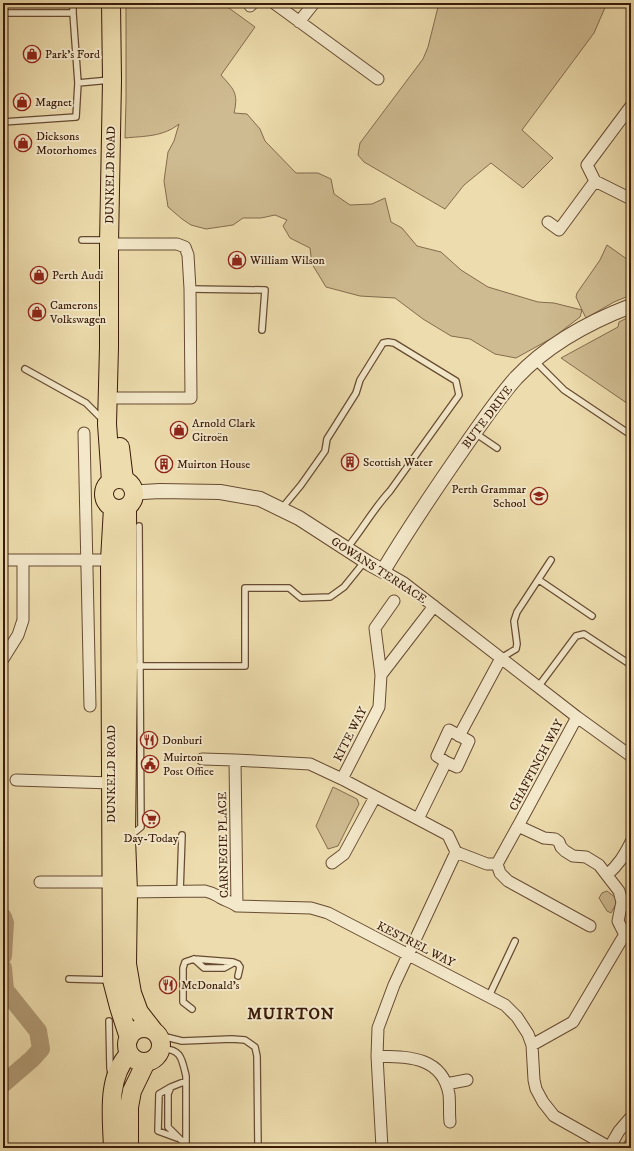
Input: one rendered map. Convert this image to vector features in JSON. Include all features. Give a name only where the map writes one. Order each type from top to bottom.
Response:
[{"type":"main road","name":"DUNKELD ROAD","points":[[111,3],[112,80],[109,242],[110,347],[107,424],[122,494],[110,560],[124,672]]},
{"type":"main road","name":"DUNKELD ROAD","points":[[110,347],[122,494],[124,672],[119,784],[111,882],[112,980],[129,1046]]},
{"type":"main road","name":"DUNKELD ROAD","points":[[119,784],[126,838],[128,892],[127,964],[132,993],[139,1012],[157,1038]]},
{"type":"main road","points":[[113,1148],[111,1104],[114,1084],[129,1046],[132,1033],[142,1028],[157,1038],[156,1058],[146,1062],[136,1060],[129,1046]]},
{"type":"main road","points":[[129,1148],[129,1107],[132,1091],[146,1062]]},
{"type":"street","points":[[274,3],[378,79]]},
{"type":"street","points":[[300,22],[314,3]]},
{"type":"street","points":[[631,106],[587,165],[594,181],[631,199]]},
{"type":"street","points":[[548,222],[559,230],[594,181]]},
{"type":"street","points":[[109,242],[177,244],[185,247],[188,255],[190,289],[191,398],[115,398]]},
{"type":"street","name":"BUTE DRIVE","points":[[383,571],[405,535],[492,407],[516,378],[567,337],[631,306]]},
{"type":"street","points":[[84,433],[90,706]]},
{"type":"street","name":"GOWANS TERRACE","points":[[122,494],[149,492],[220,492],[260,499],[281,508],[404,584],[577,717],[631,756]]},
{"type":"street","points":[[3,560],[110,560]]},
{"type":"street","points":[[3,659],[18,635],[23,620],[23,560]]},
{"type":"street","name":"KITE WAY","points":[[342,779],[379,707],[381,675],[375,628],[394,601]]},
{"type":"street","points":[[381,675],[434,606]]},
{"type":"street","points":[[459,736],[501,658]]},
{"type":"street","points":[[89,674],[124,672]]},
{"type":"street","name":"CHAFFINCH WAY","points":[[497,864],[577,717]]},
{"type":"street","points":[[449,730],[470,741],[457,767],[446,762],[437,756],[449,730]]},
{"type":"street","points":[[202,759],[310,764],[448,834],[456,852],[487,864],[497,864],[500,873],[508,881],[590,926]]},
{"type":"street","name":"CARNEGIE PLACE","points":[[235,760],[237,906]]},
{"type":"street","points":[[418,819],[446,762]]},
{"type":"street","points":[[16,780],[119,784]]},
{"type":"street","points":[[332,863],[344,854],[375,797]]},
{"type":"street","points":[[518,826],[544,838],[555,839],[559,842],[565,852],[573,856],[586,857],[599,865],[619,891],[622,902],[618,921],[629,936],[622,939],[573,1022],[532,1045]]},
{"type":"street","points":[[607,875],[620,862],[631,842]]},
{"type":"street","points":[[382,1148],[377,1056],[378,1028],[407,955],[456,852]]},
{"type":"street","points":[[40,882],[111,882]]},
{"type":"street","name":"KESTREL WAY","points":[[128,892],[205,891],[215,893],[222,899],[237,906],[311,908],[328,913],[506,1005],[517,1017],[528,1034],[532,1045],[534,1080],[543,1102],[554,1116],[611,1148]]},
{"type":"street","points":[[377,1056],[419,1060],[430,1064],[438,1070],[446,1084],[449,1094],[450,1122]]},
{"type":"street","points":[[446,1084],[467,1080]]},
{"type":"street","points":[[615,1148],[612,1143],[619,1131],[631,1117]]},
{"type":"street","points":[[628,1148],[631,1143]]},
{"type":"lane","points":[[3,122],[76,117],[78,83],[72,13],[73,3]]},
{"type":"lane","points":[[4,14],[72,13]]},
{"type":"lane","points":[[78,83],[112,80]]},
{"type":"lane","points":[[82,240],[109,242]]},
{"type":"lane","points":[[190,289],[265,290],[262,330]]},
{"type":"lane","points":[[281,508],[302,484],[325,451],[328,438],[356,393],[360,380],[383,343],[394,343],[450,377],[456,381],[459,395],[383,499],[358,536],[347,549]]},
{"type":"lane","points":[[537,360],[539,365],[564,390],[631,435]]},
{"type":"lane","points":[[25,369],[86,403],[107,424]]},
{"type":"lane","points":[[475,433],[497,448]]},
{"type":"lane","points":[[126,838],[141,827],[124,672],[139,526]]},
{"type":"lane","points":[[501,658],[516,649],[518,644],[514,621],[517,612],[551,560]]},
{"type":"lane","points":[[124,672],[245,666],[245,588],[290,588],[301,598],[330,597],[344,587],[357,573],[365,561]]},
{"type":"lane","points":[[539,580],[592,616]]},
{"type":"lane","points":[[538,687],[576,636],[584,634],[631,665]]},
{"type":"lane","points":[[180,892],[182,836]]},
{"type":"lane","points":[[489,996],[515,941]]},
{"type":"lane","points":[[192,1009],[183,1002],[182,968],[186,962],[194,959],[204,968],[224,968],[233,962],[238,964],[240,967],[238,976]]},
{"type":"lane","points":[[69,979],[112,980]]},
{"type":"lane","points":[[109,1021],[110,1068],[114,1084]]},
{"type":"lane","points":[[157,1038],[170,1049],[176,1051],[180,1056],[186,1078],[186,1147]]},
{"type":"lane","points":[[157,1038],[182,1041],[232,1039],[245,1040],[255,1048],[257,1056],[258,1148]]},
{"type":"lane","points":[[180,1139],[158,1131],[159,1094],[186,1078]]},
{"type":"lane","points":[[171,1087],[168,1094],[168,1127],[186,1147]]},
{"type":"shaded area","points":[[126,3],[222,3],[255,27],[221,75],[234,91],[236,100],[234,113],[247,114],[260,129],[265,141],[296,173],[318,173],[331,179],[334,194],[350,205],[372,204],[385,198],[391,222],[402,228],[417,246],[441,252],[461,270],[488,287],[538,302],[554,303],[582,310],[580,317],[554,337],[516,358],[495,354],[470,339],[451,336],[423,319],[395,298],[360,296],[326,287],[312,264],[310,248],[290,238],[283,226],[287,220],[275,215],[261,218],[243,218],[233,225],[206,229],[191,225],[182,219],[168,207],[164,181],[168,152],[174,141],[179,124],[160,134],[125,138]]},
{"type":"shaded area","points":[[439,3],[607,3],[594,33],[522,130],[553,158],[523,188],[491,163],[464,185],[445,209],[364,162],[358,155],[360,143],[423,59],[428,47]]},
{"type":"shaded area","points":[[607,245],[631,262],[631,295],[614,302],[586,318],[576,297],[577,293],[600,260]]},
{"type":"shaded area","points":[[631,316],[631,406],[561,358],[618,327],[619,322]]},
{"type":"shaded area","points":[[333,787],[357,799],[359,804],[338,846],[328,849],[316,826]]},
{"type":"shaded area","points":[[607,891],[616,898],[616,904],[611,913],[607,911],[599,898],[602,893]]},
{"type":"waterway","points":[[3,917],[5,923],[3,956]]},
{"type":"waterway","points":[[3,968],[5,990],[38,1031],[41,1049],[32,1059],[3,1084]]},
{"type":"place","name":"Park's Ford","points":[[32,54]]},
{"type":"place","name":"Magnet","points":[[22,102]]},
{"type":"place","name":"Dicksons Motorhomes","points":[[23,143]]},
{"type":"place","name":"William Wilson","points":[[237,260]]},
{"type":"place","name":"Perth Audi","points":[[39,275]]},
{"type":"place","name":"Camerons Volkswagen","points":[[37,312]]},
{"type":"place","name":"Arnold Clark Citroën","points":[[179,430]]},
{"type":"place","name":"Scottish Water","points":[[350,462]]},
{"type":"place","name":"Muirton House","points":[[164,464]]},
{"type":"place","name":"Perth Grammar School","points":[[539,496]]},
{"type":"place","name":"Donburi","points":[[149,740]]},
{"type":"place","name":"Muirton Post Office","points":[[150,764]]},
{"type":"place","name":"Day-Today","points":[[151,819]]},
{"type":"place","name":"McDonald's","points":[[168,985]]},
{"type":"district","name":"MUIRTON","points":[[291,1013]]}]
